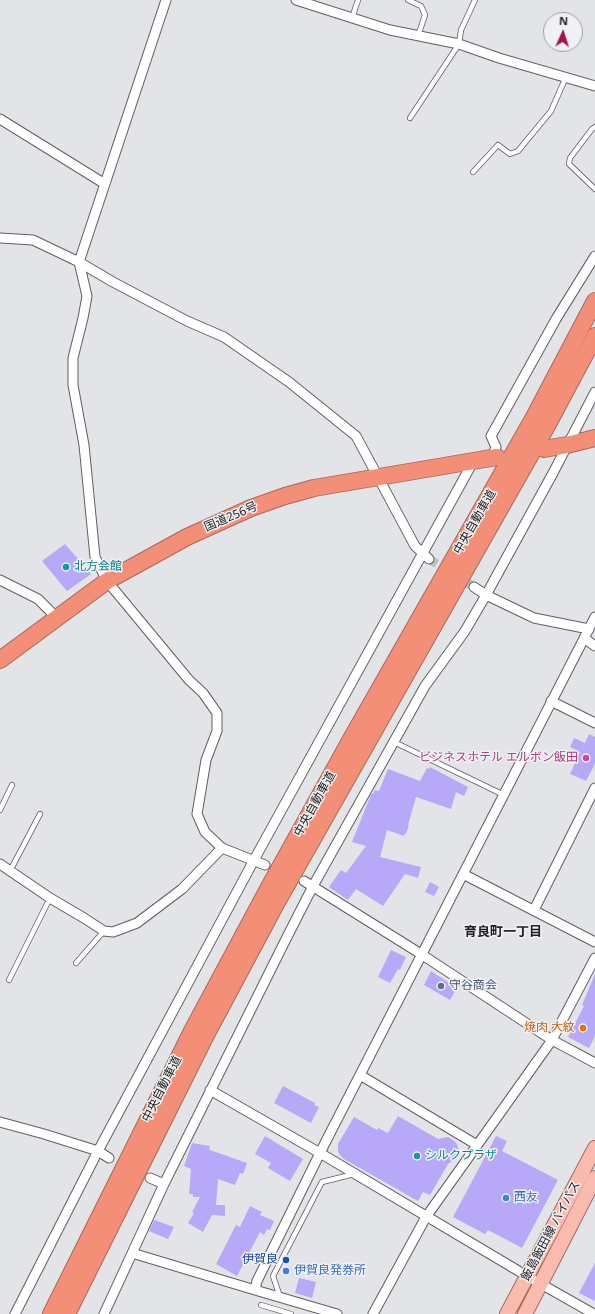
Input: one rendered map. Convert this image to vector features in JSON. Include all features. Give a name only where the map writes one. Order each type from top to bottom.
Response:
[{"type":"highway","name":"中央自動車道","points":[[51,1314],[192,1031],[261,902],[351,739],[533,419],[595,301]]},
{"type":"highway","name":"中央自動車道","points":[[67,1314],[205,1037],[277,902],[548,424],[595,336]]},
{"type":"highway","points":[[544,449],[595,438]]},
{"type":"highway","name":"国道256号","points":[[0,660],[56,617],[107,581],[187,537],[251,508],[314,488],[494,457]]},
{"type":"highway","points":[[75,1314],[81,1284]]},
{"type":"main road","name":"飯島飯田線 バイパス","points":[[507,1314],[595,1148]]},
{"type":"main road","name":"飯島飯田線 バイパス","points":[[525,1314],[595,1178]]},
{"type":"street","points":[[166,0],[79,262],[87,296],[84,318],[73,358],[73,385],[84,445],[95,557],[107,581],[189,680],[203,693],[216,713],[217,731],[206,760],[197,814],[205,832],[222,848],[265,865]]},
{"type":"street","points":[[296,0],[390,30],[459,44],[499,58],[595,86]]},
{"type":"street","points":[[0,119],[105,184]]},
{"type":"street","points":[[0,238],[33,240],[79,262],[180,318],[224,337],[289,382],[356,436],[415,546],[426,556]]},
{"type":"street","points":[[494,457],[496,447],[491,436],[556,320],[595,256]]},
{"type":"street","points":[[104,1314],[164,1184],[313,886],[425,686],[465,631],[486,595],[595,392]]},
{"type":"street","points":[[15,1314],[98,1151],[254,860],[426,556],[474,460]]},
{"type":"street","points":[[0,580],[38,599],[56,617]]},
{"type":"street","points":[[474,587],[486,595],[534,618],[589,629]]},
{"type":"street","points":[[254,1290],[256,1281],[320,1153],[595,617]]},
{"type":"street","points":[[584,638],[595,646]]},
{"type":"street","points":[[551,702],[595,723]]},
{"type":"street","points":[[534,910],[595,788]]},
{"type":"street","points":[[0,864],[50,898],[104,931],[113,932],[137,923],[182,889],[222,848]]},
{"type":"street","points":[[463,874],[595,942]]},
{"type":"street","points":[[304,881],[421,954],[552,1040],[595,1063]]},
{"type":"street","points":[[373,1314],[426,1217],[552,1040],[595,958]]},
{"type":"street","points":[[360,1075],[477,1146]]},
{"type":"street","points":[[210,1090],[594,1314]]},
{"type":"street","points":[[0,1122],[98,1151],[109,1158]]},
{"type":"street","points":[[150,1178],[164,1184]]},
{"type":"street","points":[[132,1253],[337,1314]]},
{"type":"lane","points":[[352,18],[358,0]]},
{"type":"lane","points":[[408,0],[421,6],[425,15],[418,36]]},
{"type":"lane","points":[[410,118],[459,44],[461,30],[475,0]]},
{"type":"lane","points":[[474,172],[498,145],[510,154],[518,152],[551,110],[566,77]]},
{"type":"lane","points":[[595,127],[570,158],[569,164],[595,189]]},
{"type":"lane","points":[[394,742],[504,795]]},
{"type":"lane","points":[[0,810],[12,785]]},
{"type":"lane","points":[[10,871],[40,814]]},
{"type":"lane","points":[[8,980],[50,898]]},
{"type":"lane","points":[[76,963],[104,931]]},
{"type":"lane","points":[[280,1297],[273,1276],[322,1182],[354,1174]]},
{"type":"lane","points":[[261,1305],[289,1313],[290,1300]]},
{"type":"building","name":"北方会館","points":[[65,544],[91,574],[67,591],[42,561]]},
{"type":"building","name":"ビジネスホテル エルボン飯田","points":[[589,734],[595,737],[595,764],[586,781],[570,774],[580,752],[570,747],[574,738],[585,743]]},
{"type":"building","points":[[430,767],[468,787],[464,796],[456,792],[451,809],[416,797],[406,834],[405,833],[404,836],[387,830],[380,857],[421,867],[418,878],[405,874],[383,906],[356,889],[348,900],[329,887],[341,870],[346,873],[366,846],[352,842],[371,794],[373,794],[375,790],[379,791],[388,769],[420,781],[427,768],[429,769]]},
{"type":"building","points":[[430,882],[439,887],[434,896],[425,892]]},
{"type":"building","points":[[391,950],[406,957],[400,970],[398,969],[390,983],[378,977]]},
{"type":"building","name":"守谷商会","points":[[431,971],[457,988],[450,1000],[424,985]]},
{"type":"building","points":[[595,974],[595,1036],[589,1048],[568,1037],[584,1006],[582,1005]]},
{"type":"building","points":[[283,1086],[315,1103],[314,1105],[319,1107],[311,1123],[274,1103]]},
{"type":"building","name":"シルクプラザ","points":[[398,1116],[438,1139],[448,1137],[457,1144],[459,1152],[456,1159],[448,1164],[430,1195],[423,1192],[418,1201],[344,1159],[339,1154],[338,1150],[338,1144],[354,1117],[377,1130],[378,1128],[388,1133]]},
{"type":"building","points":[[265,1136],[303,1159],[290,1181],[268,1168],[271,1163],[255,1154]]},
{"type":"building","name":"西友","points":[[496,1136],[507,1141],[502,1151],[558,1180],[522,1248],[488,1230],[485,1234],[453,1217]]},
{"type":"building","points":[[192,1143],[210,1146],[210,1150],[247,1163],[243,1174],[240,1173],[235,1185],[218,1179],[216,1205],[225,1205],[225,1216],[212,1215],[203,1232],[188,1223],[194,1213],[192,1212],[200,1197],[193,1197],[193,1194],[189,1194],[191,1169],[184,1166]]},
{"type":"building","points":[[250,1206],[262,1212],[260,1215],[274,1221],[270,1230],[267,1229],[264,1235],[260,1232],[237,1276],[216,1264],[236,1225],[240,1227]]},
{"type":"building","points":[[154,1220],[174,1227],[168,1239],[149,1231]]},
{"type":"building","points":[[595,1263],[595,1301],[579,1293]]},
{"type":"building","points":[[299,1278],[316,1282],[312,1298],[295,1293]]},
{"type":"tunnel","points":[[429,559],[474,587]]},
{"type":"place","name":"北方会館","points":[[66,567]]},
{"type":"place","name":"ビジネスホテル エルボン飯田","points":[[586,758]]},
{"type":"place","name":"守谷商会","points":[[441,986]]},
{"type":"place","name":"焼肉 大紋","points":[[583,1028]]},
{"type":"place","name":"シルクプラザ","points":[[417,1156]]},
{"type":"place","name":"西友","points":[[506,1198]]},
{"type":"place","name":"伊賀良","points":[[286,1260]]},
{"type":"place","name":"伊賀良発券所","points":[[286,1271]]},
{"type":"district","name":"育良町一丁目","points":[[503,932]]}]
